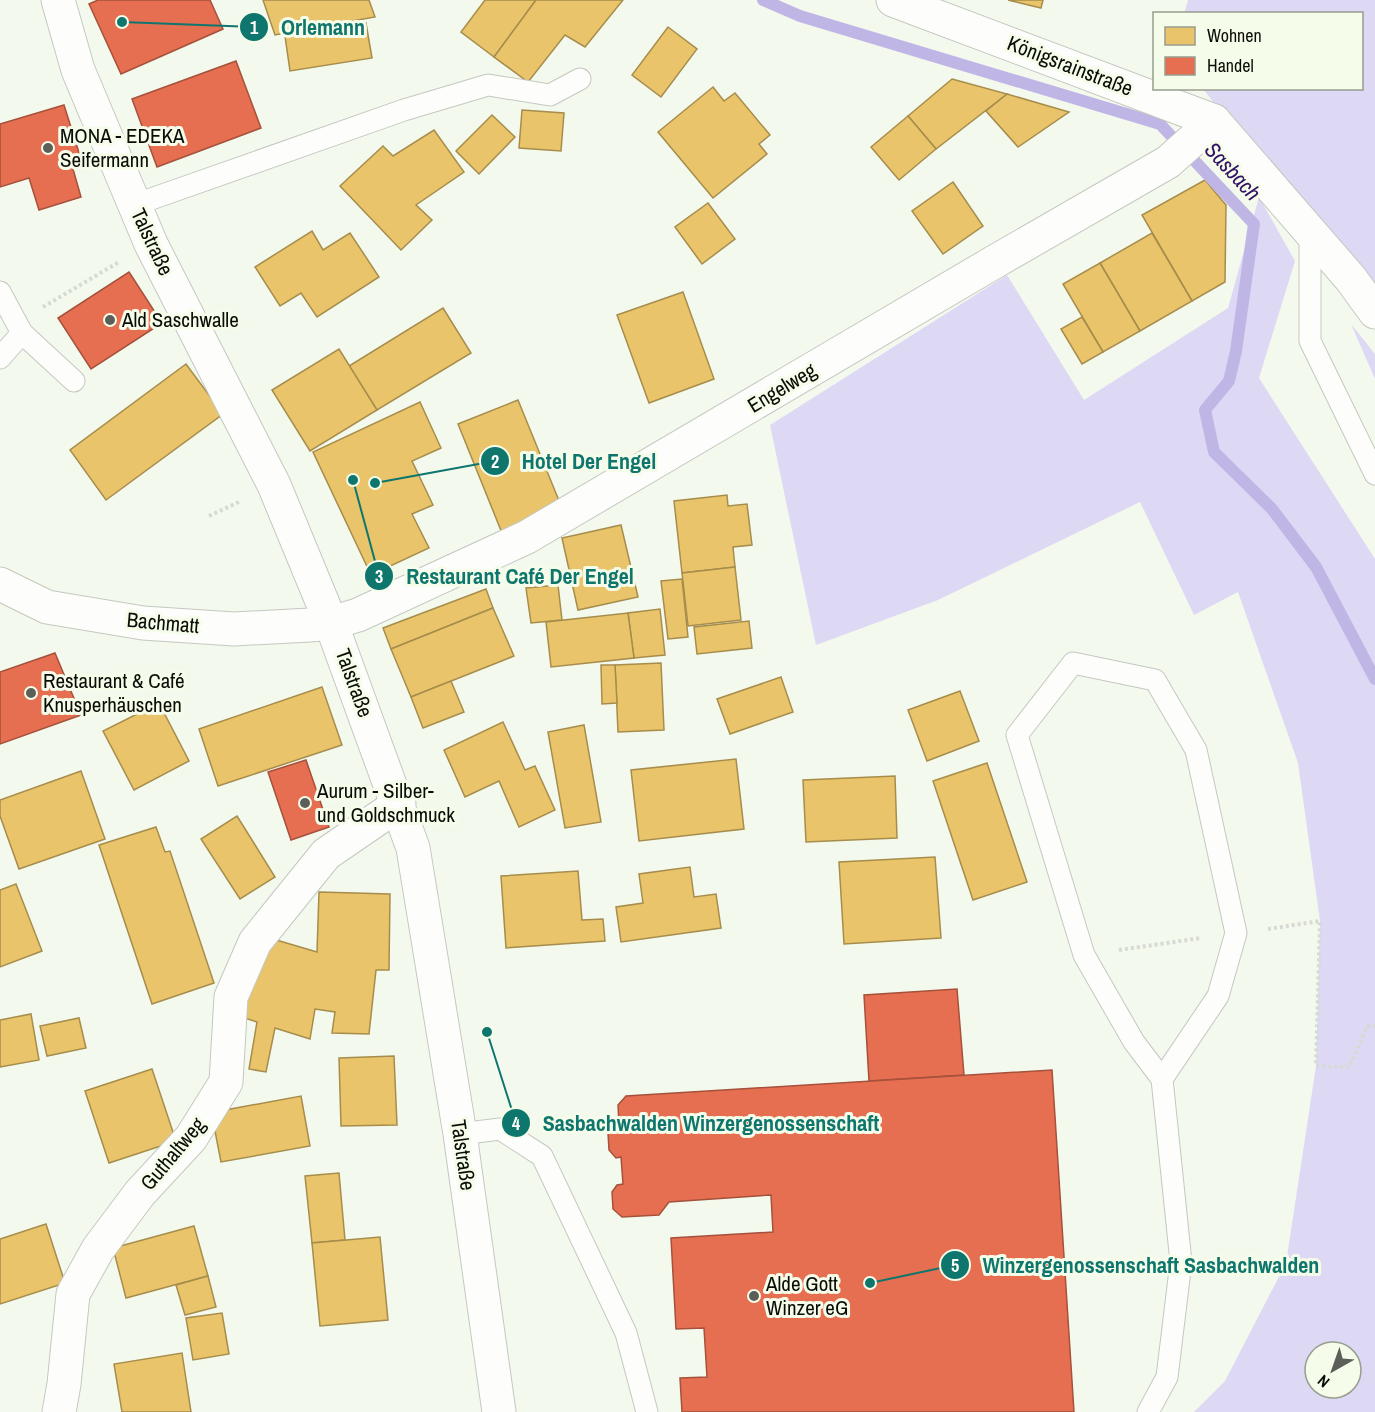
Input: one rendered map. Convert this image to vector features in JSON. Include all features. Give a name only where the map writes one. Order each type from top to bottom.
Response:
[{"type":"street","name":"Talstraße","points":[[58,0],[78,70],[151,244],[274,485],[331,623],[399,804],[413,848],[460,1134],[499,1412]]},
{"type":"street","name":"Königsrainstraße","points":[[893,0],[1214,121],[1351,279],[1375,312]]},
{"type":"street","name":"Engelweg","points":[[331,623],[358,615],[527,537],[986,266],[1168,162],[1214,121]]},
{"type":"street","name":"Bachmatt","points":[[0,584],[47,607],[143,623],[234,629],[331,623]]},
{"type":"street","name":"Guthaltweg","points":[[59,1412],[73,1294],[98,1249],[140,1193],[191,1138],[226,1082],[231,997],[255,942],[326,854],[399,804]]},
{"type":"lane","points":[[134,205],[404,110],[488,85],[550,94],[580,79]]},
{"type":"lane","points":[[1310,231],[1310,341],[1375,474]]},
{"type":"lane","points":[[0,292],[19,328],[74,381]]},
{"type":"lane","points":[[0,358],[19,328]]},
{"type":"lane","points":[[1148,1412],[1167,1377],[1181,1262],[1162,1079],[1134,1042],[1084,955],[1017,735],[1073,663],[1155,680],[1196,750],[1234,922],[1236,933],[1218,996],[1162,1079]]},
{"type":"lane","points":[[460,1134],[500,1129],[542,1156],[626,1333],[647,1412]]},
{"type":"path","points":[[19,328],[151,244]]},
{"type":"shaded area","points":[[1188,0],[1375,0],[1375,295],[1266,170],[1204,90],[1363,90],[1363,12],[1185,12]]},
{"type":"shaded area","points":[[1259,197],[1295,261],[1259,378],[1375,559],[1375,1412],[1194,1412],[1225,1381],[1286,1263],[1316,1066],[1320,921],[1298,763],[1238,592],[1194,615],[1140,502],[938,600],[816,645],[770,425],[1007,275],[1084,400],[1228,308]]},
{"type":"shaded area","points":[[1351,324],[1375,354],[1375,379]]},
{"type":"building: Wohnen","points":[[263,0],[369,0],[375,17],[275,35]]},
{"type":"building: Wohnen","points":[[485,0],[536,0],[494,57],[461,32]]},
{"type":"building: Wohnen","points":[[536,0],[623,0],[585,47],[565,35],[528,82],[494,57]]},
{"type":"building: Wohnen","points":[[1008,0],[1043,0],[1041,8]]},
{"type":"building: Wohnen","points":[[366,23],[372,58],[290,71],[285,36]]},
{"type":"building: Wohnen","points":[[668,27],[697,49],[661,97],[632,75]]},
{"type":"building: Wohnen","points":[[952,79],[1007,94],[936,149],[908,116]]},
{"type":"building: Wohnen","points":[[713,87],[724,101],[735,93],[770,135],[759,144],[767,154],[713,198],[658,132]]},
{"type":"building: Wohnen","points":[[1007,94],[1069,112],[1018,147],[986,111]]},
{"type":"building: Wohnen","points":[[522,110],[564,113],[561,151],[519,148]]},
{"type":"building: Wohnen","points":[[492,115],[515,137],[479,174],[456,151]]},
{"type":"building: Wohnen","points":[[908,116],[936,149],[899,180],[871,147]]},
{"type":"building: Wohnen","points":[[434,130],[464,172],[416,205],[432,220],[401,250],[340,186],[383,146],[393,156]]},
{"type":"building: Wohnen","points":[[1205,180],[1226,205],[1225,282],[1192,301],[1142,215]]},
{"type":"building: Wohnen","points":[[953,182],[983,226],[943,254],[912,211]]},
{"type":"building: Wohnen","points":[[708,203],[735,239],[702,264],[675,227]]},
{"type":"building: Wohnen","points":[[312,231],[323,250],[350,233],[379,277],[317,317],[301,293],[280,306],[255,267]]},
{"type":"building: Wohnen","points":[[1152,233],[1192,301],[1140,331],[1100,263]]},
{"type":"building: Wohnen","points":[[1100,263],[1140,331],[1103,352],[1063,284]]},
{"type":"building: Wohnen","points":[[683,292],[714,379],[649,403],[617,315]]},
{"type":"building: Wohnen","points":[[443,308],[471,353],[377,410],[349,366]]},
{"type":"building: Wohnen","points":[[1082,317],[1103,352],[1082,364],[1061,329]]},
{"type":"building: Wohnen","points":[[339,349],[377,410],[310,451],[272,390]]},
{"type":"building: Wohnen","points":[[186,364],[223,414],[106,500],[70,450]]},
{"type":"building: Wohnen","points":[[518,400],[562,508],[502,533],[458,424]]},
{"type":"building: Wohnen","points":[[420,402],[441,448],[412,461],[433,505],[412,514],[429,548],[371,575],[313,452]]},
{"type":"building: Wohnen","points":[[727,495],[728,506],[747,504],[752,545],[733,547],[735,567],[682,573],[674,501]]},
{"type":"building: Wohnen","points":[[621,525],[638,597],[578,610],[562,538]]},
{"type":"building: Wohnen","points":[[735,567],[741,620],[688,626],[682,573]]},
{"type":"building: Wohnen","points":[[682,579],[688,637],[668,639],[661,581]]},
{"type":"building: Wohnen","points":[[558,585],[562,620],[531,623],[526,588]]},
{"type":"building: Wohnen","points":[[486,589],[493,608],[391,649],[383,628]]},
{"type":"building: Wohnen","points":[[493,608],[514,656],[411,697],[391,649]]},
{"type":"building: Wohnen","points":[[660,609],[665,655],[634,658],[628,613]]},
{"type":"building: Wohnen","points":[[628,613],[634,658],[551,667],[546,622]]},
{"type":"building: Wohnen","points":[[749,621],[752,648],[697,654],[694,627]]},
{"type":"building: Wohnen","points":[[661,663],[664,730],[618,732],[615,665]]},
{"type":"building: Wohnen","points":[[601,665],[615,665],[617,703],[602,704]]},
{"type":"building: Wohnen","points":[[781,677],[793,712],[730,734],[717,699]]},
{"type":"building: Wohnen","points":[[451,681],[464,712],[423,728],[411,697]]},
{"type":"building: Wohnen","points":[[322,687],[342,745],[218,786],[199,729]]},
{"type":"building: Wohnen","points":[[960,691],[979,741],[927,761],[908,710]]},
{"type":"building: Wohnen","points":[[159,703],[189,761],[134,790],[103,731]]},
{"type":"building: Wohnen","points":[[503,722],[525,770],[535,766],[555,810],[519,827],[499,781],[465,797],[444,750]]},
{"type":"building: Wohnen","points":[[584,725],[601,822],[565,828],[548,732]]},
{"type":"building: Wohnen","points":[[736,759],[744,829],[639,841],[631,770]]},
{"type":"building: Wohnen","points":[[987,763],[1027,882],[973,900],[933,781]]},
{"type":"building: Wohnen","points":[[81,771],[105,839],[19,869],[0,816],[0,800]]},
{"type":"building: Wohnen","points":[[895,776],[897,838],[806,842],[803,780]]},
{"type":"building: Wohnen","points":[[237,816],[275,877],[240,899],[201,839]]},
{"type":"building: Wohnen","points":[[156,827],[165,852],[170,851],[214,983],[152,1004],[99,845]]},
{"type":"building: Wohnen","points":[[935,857],[941,938],[844,944],[839,862]]},
{"type":"building: Wohnen","points":[[690,867],[694,897],[716,894],[721,928],[621,942],[616,907],[643,903],[639,874]]},
{"type":"building: Wohnen","points":[[578,871],[582,920],[603,919],[605,941],[506,948],[501,876]]},
{"type":"building: Wohnen","points":[[16,884],[42,951],[0,967],[0,890]]},
{"type":"building: Wohnen","points":[[319,892],[390,894],[389,970],[376,970],[369,1034],[332,1033],[335,1012],[315,1009],[310,1039],[275,1028],[266,1072],[249,1069],[257,1022],[242,1017],[266,937],[317,952]]},
{"type":"building: Wohnen","points":[[31,1014],[39,1060],[0,1067],[0,1020]]},
{"type":"building: Wohnen","points":[[79,1018],[86,1048],[47,1056],[40,1026]]},
{"type":"building: Wohnen","points":[[394,1056],[397,1125],[341,1126],[339,1058]]},
{"type":"building: Wohnen","points":[[152,1069],[176,1141],[109,1163],[85,1091]]},
{"type":"building: Wohnen","points":[[301,1096],[310,1146],[221,1162],[214,1126],[220,1111]]},
{"type":"building: Wohnen","points":[[339,1173],[345,1240],[312,1243],[305,1176]]},
{"type":"building: Wohnen","points":[[46,1224],[65,1283],[0,1304],[0,1239]]},
{"type":"building: Wohnen","points":[[194,1226],[208,1276],[126,1298],[113,1248]]},
{"type":"building: Wohnen","points":[[380,1237],[388,1320],[320,1326],[312,1243]]},
{"type":"building: Wohnen","points":[[208,1276],[216,1307],[185,1315],[176,1285]]},
{"type":"building: Wohnen","points":[[222,1313],[229,1354],[193,1360],[186,1318]]},
{"type":"building: Wohnen","points":[[182,1353],[191,1412],[122,1412],[114,1364]]},
{"type":"building: Handel","points":[[98,0],[210,0],[223,29],[121,74],[89,4]]},
{"type":"building: Handel","points":[[236,61],[261,128],[157,167],[132,99]]},
{"type":"building: Handel","points":[[64,105],[81,159],[71,162],[81,197],[39,210],[29,178],[0,187],[0,124]]},
{"type":"building: Handel","name":"Ald Saschwalle","points":[[129,272],[162,323],[91,369],[58,318]]},
{"type":"building: Handel","points":[[55,653],[81,715],[0,744],[0,672]]},
{"type":"building: Handel","points":[[306,760],[329,827],[291,840],[268,772]]},
{"type":"building: Handel","points":[[957,989],[964,1075],[869,1081],[864,995]]},
{"type":"building: Handel","points":[[1052,1070],[1074,1412],[682,1412],[680,1378],[707,1377],[704,1328],[676,1329],[671,1238],[773,1232],[771,1195],[669,1202],[659,1215],[622,1217],[613,1209],[612,1192],[617,1185],[623,1184],[621,1157],[616,1158],[609,1150],[608,1133],[619,1124],[618,1105],[626,1096]]},
{"type":"waterway","name":"Sasbach","points":[[763,0],[800,16],[1160,124],[1254,224],[1236,351],[1229,381],[1205,410],[1214,452],[1272,509],[1316,567],[1375,679]]},
{"type":"place","name":"Orlemann","points":[[122,22]]},
{"type":"place","name":"MONA - EDEKA Seifermann","points":[[48,148]]},
{"type":"place","name":"Ald Saschwalle","points":[[110,320]]},
{"type":"place","name":"Restaurant Café Der Engel","points":[[353,480]]},
{"type":"place","name":"Hotel Der Engel","points":[[375,483]]},
{"type":"place","name":"Restaurant & Café Knusperhäuschen","points":[[31,693]]},
{"type":"place","name":"Aurum - Silber- und Goldschmuck","points":[[305,803]]},
{"type":"place","name":"Sasbachwalden Winzergenossenschaft","points":[[487,1032]]},
{"type":"place","name":"Winzergenossenschaft Sasbachwalden","points":[[870,1283]]},
{"type":"place","name":"Alde Gott Winzer eG","points":[[754,1296]]}]
